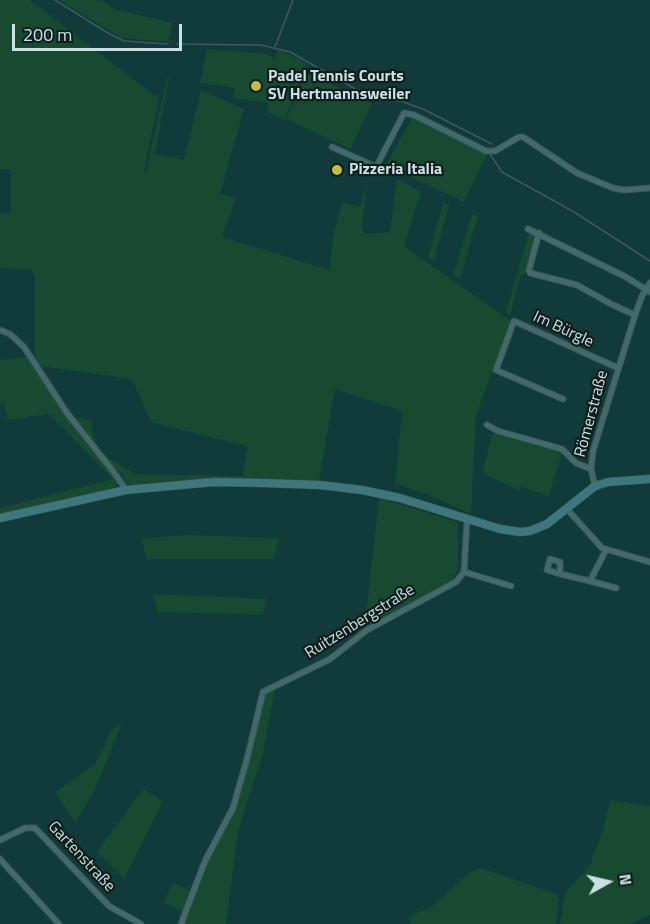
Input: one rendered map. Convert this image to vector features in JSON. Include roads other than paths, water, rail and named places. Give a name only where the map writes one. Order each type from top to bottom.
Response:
[{"type":"street","points":[[332,147],[376,167],[404,113],[414,115],[486,151],[495,151],[523,137],[577,173],[613,188],[624,190],[650,188]]},
{"type":"street","points":[[528,229],[648,290]]},
{"type":"street","points":[[539,233],[530,273],[577,285],[635,315]]},
{"type":"street","name":"Römerstraße","points":[[595,486],[591,469],[593,451],[635,315],[650,283]]},
{"type":"street","name":"Im Bürgle","points":[[563,399],[495,370],[514,321],[618,368]]},
{"type":"street","points":[[0,330],[10,334],[24,347],[67,413],[117,475],[126,490]]},
{"type":"street","points":[[487,425],[498,431],[562,449],[576,463],[591,469]]},
{"type":"street","points":[[0,518],[126,490],[214,482],[320,485],[391,496],[507,531],[530,531],[547,524],[595,486],[608,482],[650,479]]},
{"type":"street","points":[[567,509],[598,545],[606,550],[650,562]]},
{"type":"street","points":[[467,520],[464,572],[511,586]]},
{"type":"street","points":[[590,581],[606,550]]},
{"type":"street","name":"Ruitzenbergstraße","points":[[181,924],[205,861],[233,808],[263,692],[330,659],[367,630],[456,582],[464,572]]},
{"type":"street","points":[[560,574],[616,588]]},
{"type":"street","name":"Gartenstraße","points":[[0,840],[26,828],[35,828],[109,906],[141,924]]},
{"type":"street","points":[[0,859],[59,924]]},
{"type":"waterway","points":[[55,0],[124,41],[168,44]]},
{"type":"waterway","points":[[275,47],[293,0]]},
{"type":"waterway","points":[[177,44],[261,45],[290,52],[366,95],[379,100],[401,101],[425,110],[492,144]]},
{"type":"waterway","points":[[490,154],[502,172],[574,212],[650,261]]},
{"type":"place","name":"Padel Tennis Courts SV Hertmannsweiler","points":[[256,86]]},
{"type":"place","name":"Pizzeria Italia","points":[[337,170]]}]
